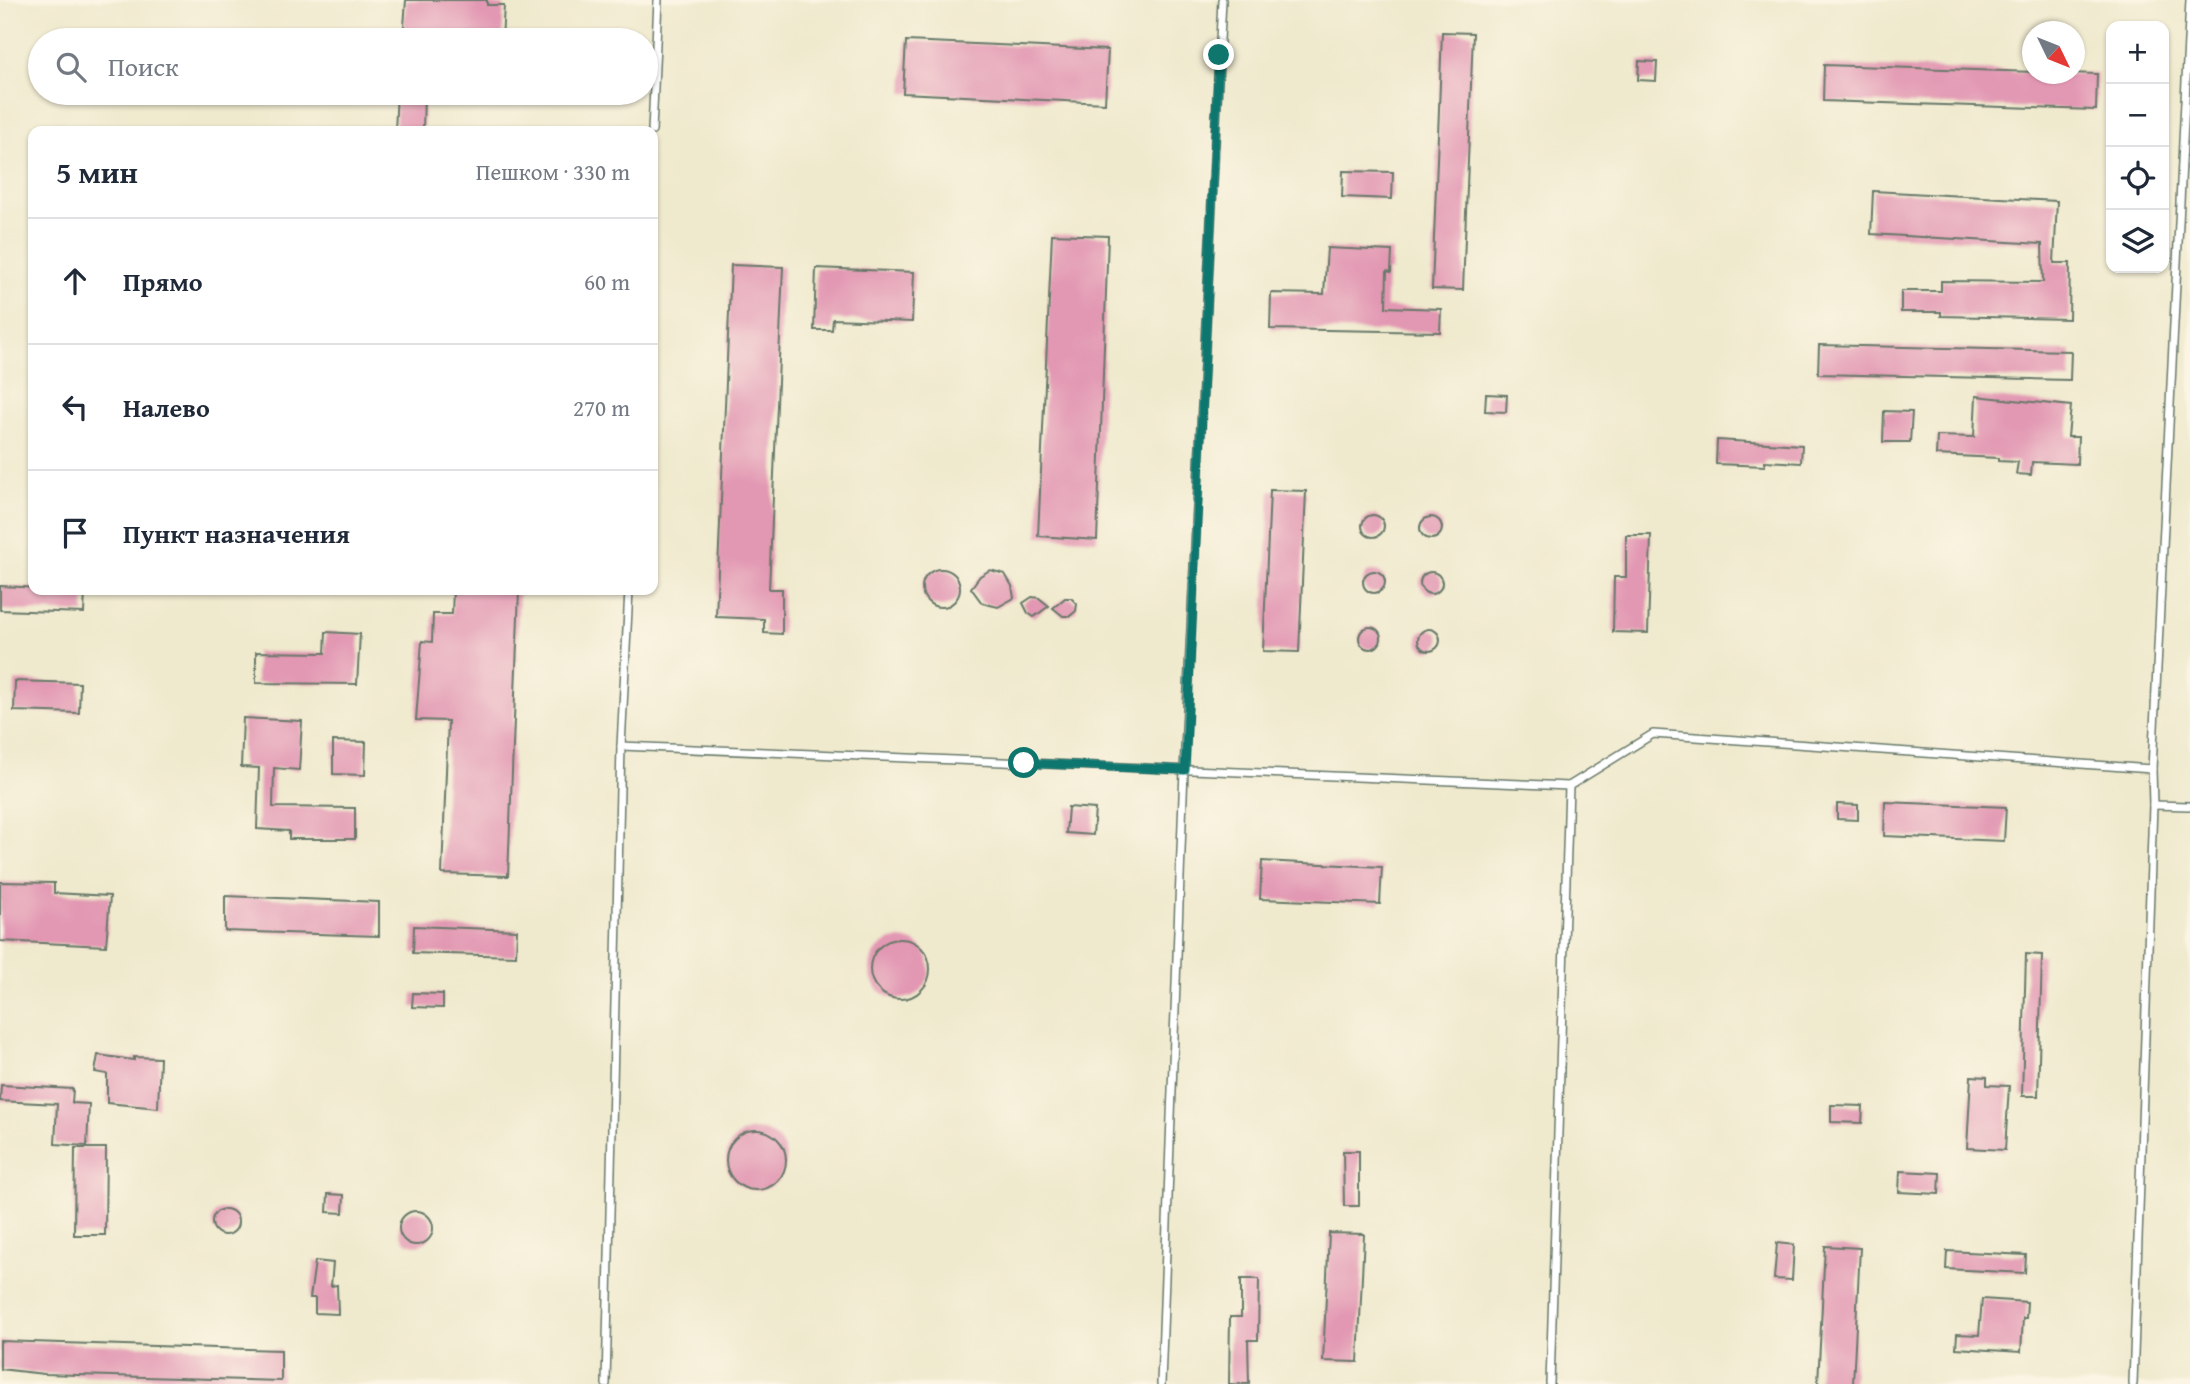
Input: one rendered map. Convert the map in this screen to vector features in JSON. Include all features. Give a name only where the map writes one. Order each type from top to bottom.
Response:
[{"type":"lane","points":[[657,28],[658,0]]},
{"type":"lane","points":[[1161,1384],[1185,770],[1222,0]]},
{"type":"lane","points":[[2133,1384],[2153,805],[2152,769],[2190,0]]},
{"type":"lane","points":[[652,126],[653,105]]},
{"type":"lane","points":[[606,1384],[621,746],[629,595]]},
{"type":"lane","points":[[621,746],[1569,786],[1653,734],[2152,769]]},
{"type":"lane","points":[[1550,1384],[1569,786]]},
{"type":"lane","points":[[2153,805],[2190,806]]},
{"type":"building","points":[[406,0],[487,0],[487,5],[504,5],[503,28],[404,28]]},
{"type":"building","points":[[1442,32],[1473,33],[1463,290],[1432,289]]},
{"type":"building","points":[[906,41],[1108,50],[1105,103],[903,93]]},
{"type":"building","points":[[1639,61],[1657,62],[1656,81],[1638,80]]},
{"type":"building","points":[[1824,65],[2022,72],[2022,84],[2085,84],[2085,74],[2097,74],[2096,110],[1823,101]]},
{"type":"building","points":[[396,105],[424,105],[423,126],[395,126]]},
{"type":"building","points":[[1343,171],[1393,172],[1392,199],[1342,197]]},
{"type":"building","points":[[1873,191],[2057,201],[2054,263],[2070,263],[2069,319],[1941,316],[1941,312],[1901,312],[1901,291],[1941,291],[1941,281],[2043,282],[2042,244],[1871,234]]},
{"type":"building","points":[[1052,234],[1108,236],[1097,540],[1038,536]]},
{"type":"building","points":[[1327,248],[1392,251],[1391,272],[1387,271],[1386,307],[1441,309],[1440,332],[1270,329],[1271,293],[1324,294]]},
{"type":"building","points":[[731,265],[783,267],[769,589],[782,589],[782,634],[764,633],[764,619],[716,617]]},
{"type":"building","points":[[816,268],[914,272],[912,322],[833,319],[832,330],[814,330]]},
{"type":"building","points":[[1819,345],[2071,351],[2070,380],[1818,374]]},
{"type":"building","points":[[1486,394],[1507,395],[1506,412],[1485,411]]},
{"type":"building","points":[[1976,396],[2071,406],[2068,437],[2078,437],[2077,464],[2032,462],[2031,475],[2016,474],[2018,462],[1998,461],[1998,458],[1936,455],[1937,436],[1974,437]]},
{"type":"building","points":[[1884,411],[1912,412],[1910,442],[1883,442]]},
{"type":"building","points":[[1717,440],[1802,445],[1801,463],[1765,461],[1765,466],[1716,464]]},
{"type":"building","points":[[1270,490],[1306,491],[1299,652],[1263,651]]},
{"type":"building","points":[[1373,515],[1381,518],[1384,526],[1381,534],[1373,537],[1365,534],[1362,526],[1365,518]]},
{"type":"building","points":[[1431,517],[1439,520],[1442,528],[1439,536],[1431,539],[1423,536],[1420,528],[1423,520]]},
{"type":"building","points":[[1626,535],[1651,535],[1648,633],[1613,632],[1614,577],[1626,577]]},
{"type":"building","points":[[941,569],[954,575],[960,588],[954,601],[941,607],[928,601],[922,588],[928,575]]},
{"type":"building","points":[[990,570],[1005,574],[1012,586],[1014,598],[998,607],[982,603],[971,588],[980,576]]},
{"type":"building","points":[[1374,571],[1382,574],[1385,582],[1382,590],[1374,593],[1366,590],[1363,582],[1366,574]]},
{"type":"building","points":[[1431,572],[1439,575],[1442,583],[1439,591],[1431,594],[1423,591],[1420,583],[1423,575]]},
{"type":"building","points":[[0,586],[28,587],[28,595],[85,595],[84,613],[0,610]]},
{"type":"building","points":[[453,595],[519,595],[508,876],[442,874],[448,721],[416,720],[422,641],[432,642],[433,614],[452,614]]},
{"type":"building","points":[[1032,597],[1039,598],[1049,606],[1034,617],[1028,613],[1023,603]]},
{"type":"building","points":[[1065,598],[1071,598],[1077,604],[1076,611],[1070,616],[1063,616],[1053,608]]},
{"type":"building","points":[[1370,627],[1378,630],[1381,638],[1378,646],[1370,649],[1362,646],[1359,638],[1362,630]]},
{"type":"building","points":[[1429,629],[1437,632],[1440,640],[1437,648],[1429,651],[1421,648],[1418,640],[1421,632]]},
{"type":"building","points":[[326,632],[360,634],[357,684],[256,683],[256,652],[325,653]]},
{"type":"building","points":[[15,681],[80,683],[79,713],[14,711]]},
{"type":"building","points":[[243,718],[302,721],[299,770],[274,768],[273,807],[355,808],[355,839],[289,839],[289,831],[257,829],[259,768],[241,767]]},
{"type":"building","points":[[333,741],[366,742],[365,775],[333,774]]},
{"type":"building","points":[[1885,802],[2006,807],[2004,841],[1884,836]]},
{"type":"building","points":[[1837,804],[1858,805],[1858,820],[1837,819]]},
{"type":"building","points":[[1068,807],[1095,809],[1093,835],[1066,833]]},
{"type":"building","points":[[1262,861],[1382,867],[1380,904],[1260,899]]},
{"type":"building","points":[[0,882],[54,883],[54,893],[110,896],[106,946],[0,941]]},
{"type":"building","points":[[225,896],[379,902],[379,936],[225,931]]},
{"type":"building","points":[[414,926],[517,930],[516,956],[413,953]]},
{"type":"building","points":[[900,939],[921,948],[930,969],[921,990],[900,999],[879,990],[870,969],[879,948]]},
{"type":"building","points":[[2026,954],[2042,955],[2038,1096],[2022,1096]]},
{"type":"building","points":[[413,993],[443,994],[443,1008],[412,1007]]},
{"type":"building","points":[[98,1055],[134,1060],[134,1057],[160,1058],[158,1108],[107,1103],[107,1074],[95,1072]]},
{"type":"building","points":[[1971,1076],[1987,1077],[1987,1085],[2009,1086],[2005,1150],[1967,1148]]},
{"type":"building","points":[[1,1085],[73,1089],[72,1103],[89,1104],[87,1146],[55,1144],[57,1104],[0,1101]]},
{"type":"building","points":[[1831,1105],[1863,1106],[1862,1123],[1831,1122]]},
{"type":"building","points":[[756,1130],[777,1139],[786,1160],[777,1181],[756,1190],[735,1181],[726,1160],[735,1139]]},
{"type":"building","points":[[75,1148],[106,1148],[105,1235],[74,1235]]},
{"type":"building","points":[[1343,1151],[1359,1151],[1359,1206],[1344,1206]]},
{"type":"building","points":[[1900,1171],[1940,1173],[1939,1194],[1899,1192]]},
{"type":"building","points":[[328,1194],[344,1195],[343,1213],[327,1212]]},
{"type":"building","points":[[225,1209],[234,1213],[238,1222],[234,1231],[225,1235],[216,1231],[212,1222],[216,1213]]},
{"type":"building","points":[[416,1211],[428,1216],[433,1228],[428,1240],[416,1245],[404,1240],[399,1228],[404,1216]]},
{"type":"building","points":[[1329,1233],[1364,1234],[1358,1362],[1323,1361]]},
{"type":"building","points":[[1777,1243],[1794,1245],[1792,1280],[1774,1279]]},
{"type":"building","points":[[1825,1246],[1860,1248],[1853,1384],[1818,1384]]},
{"type":"building","points":[[1947,1251],[2026,1255],[2025,1273],[1946,1269]]},
{"type":"building","points":[[315,1261],[333,1263],[331,1286],[337,1285],[338,1314],[315,1313],[315,1298],[310,1298]]},
{"type":"building","points":[[1241,1279],[1259,1279],[1258,1340],[1248,1340],[1249,1384],[1229,1384],[1230,1317],[1241,1317]]},
{"type":"building","points":[[1982,1299],[2027,1302],[2021,1352],[1956,1348],[1957,1334],[1979,1335]]},
{"type":"building","points":[[0,1341],[281,1350],[281,1381],[44,1374],[0,1369]]},
{"type":"route","points":[[1024,763],[1185,770],[1219,55]]}]
